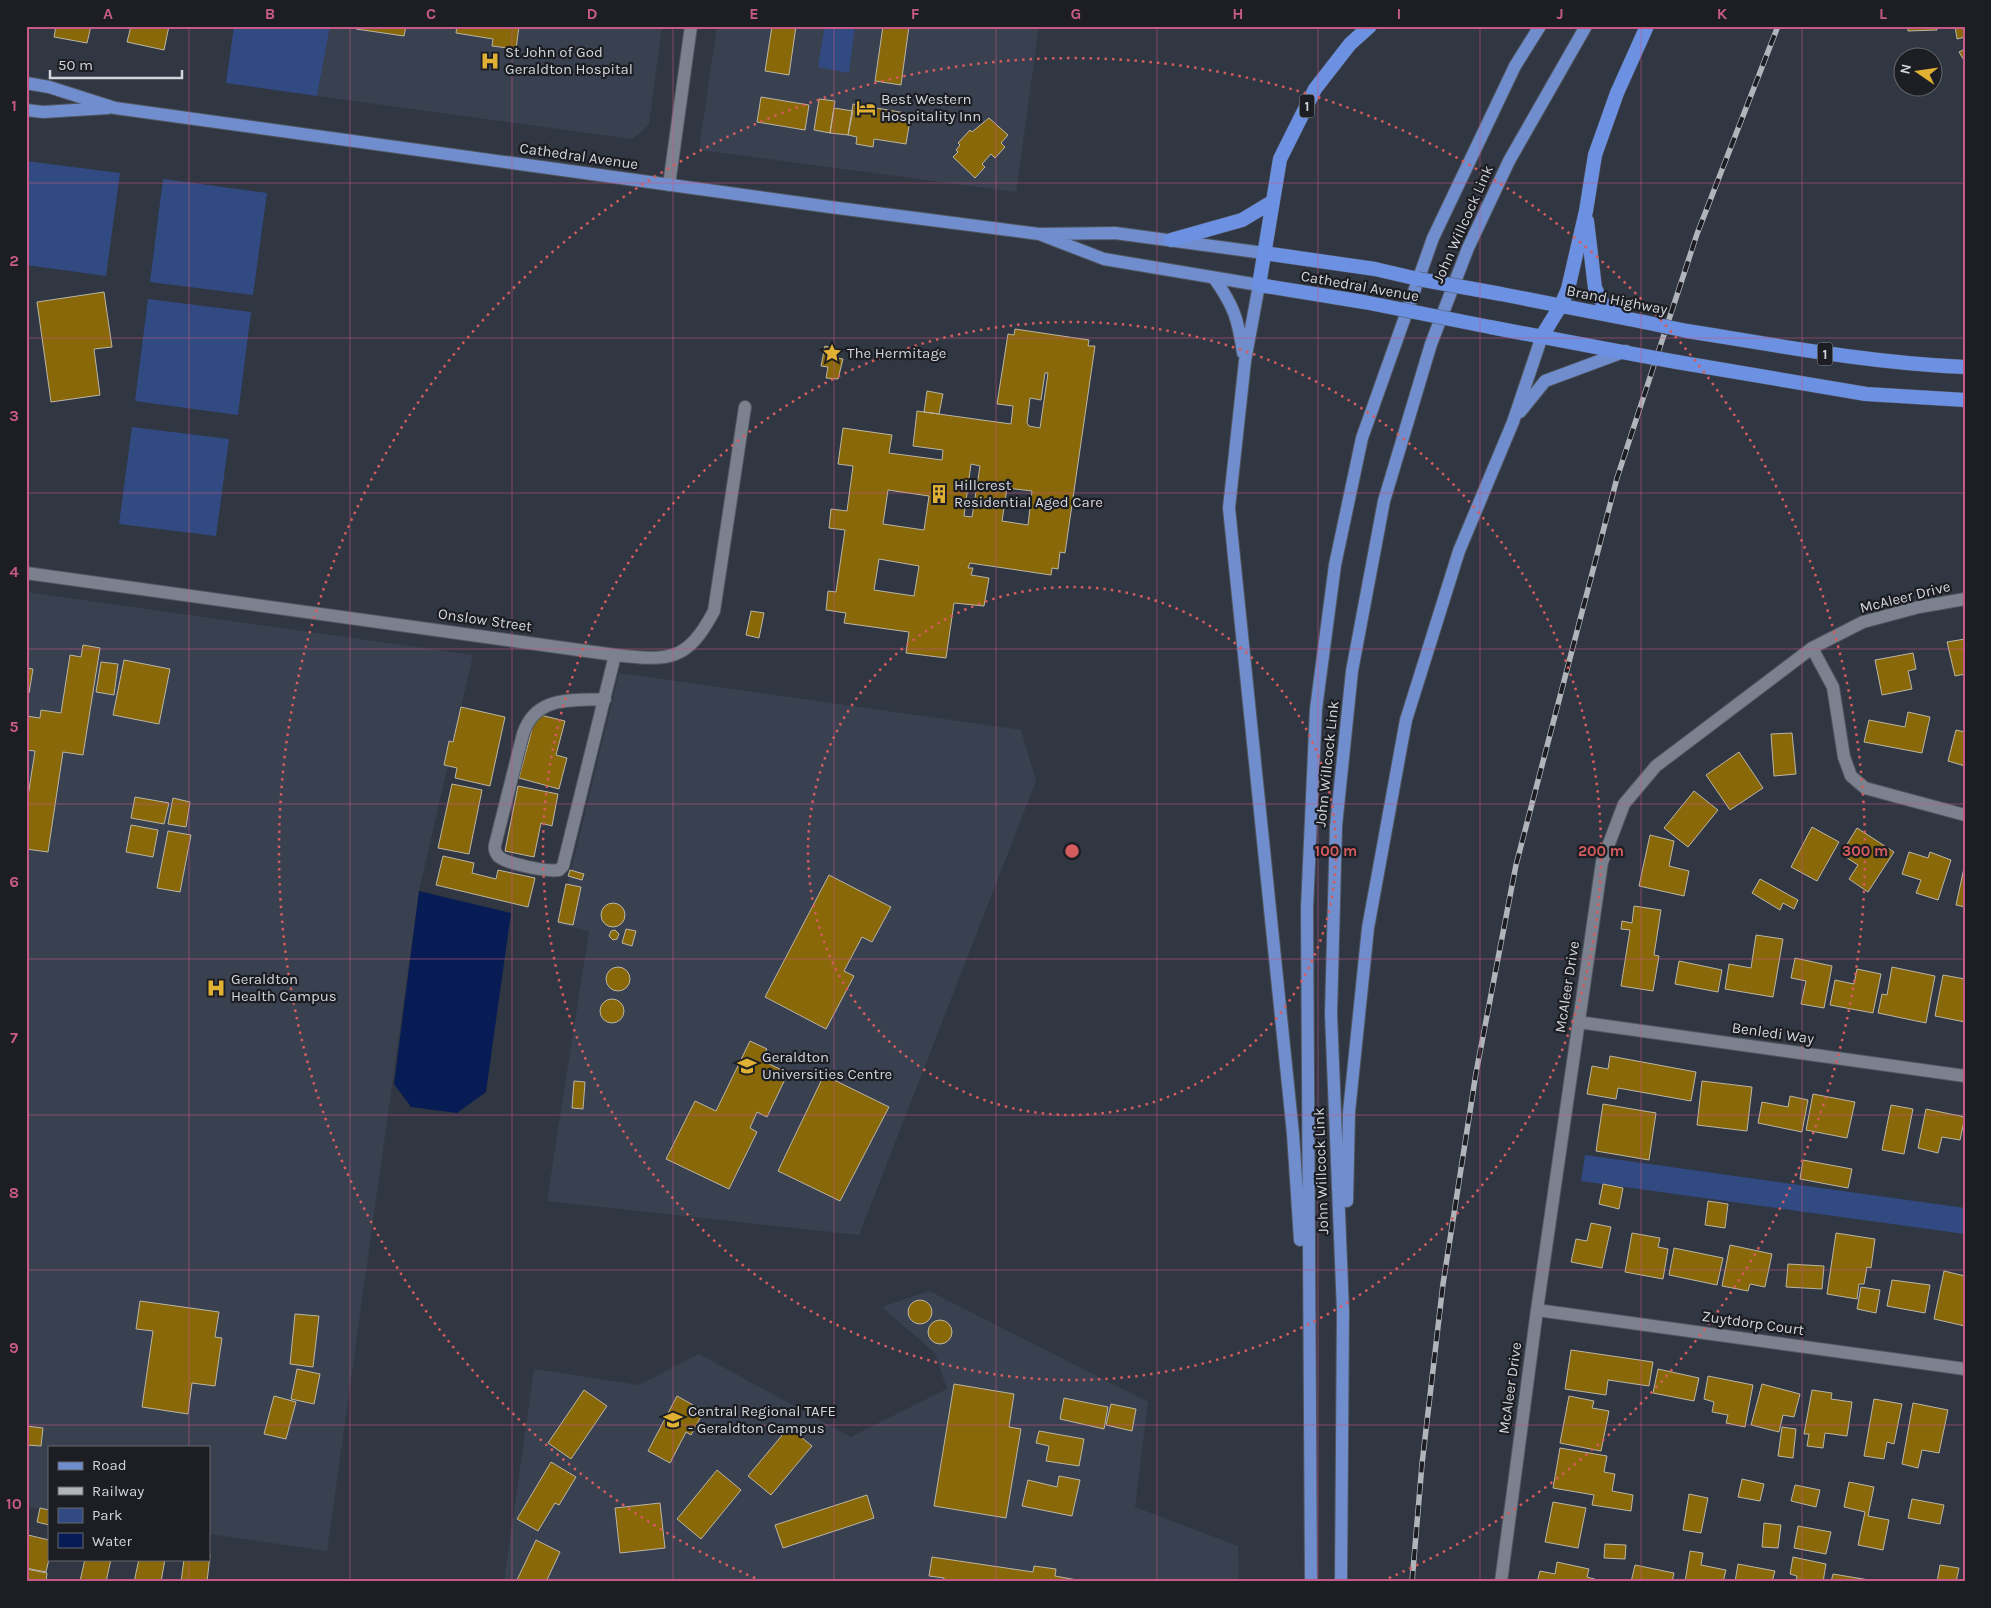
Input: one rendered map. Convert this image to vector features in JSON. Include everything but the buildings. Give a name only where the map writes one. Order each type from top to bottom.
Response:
[{"type":"highway","name":"1","points":[[1259,285],[1280,160],[1315,89],[1350,44],[1370,26]]},
{"type":"highway","name":"1","points":[[1561,305],[1568,289],[1586,210],[1595,154],[1617,93],[1647,26]]},
{"type":"highway","points":[[1171,240],[1242,220],[1272,202]]},
{"type":"highway","name":"1","points":[[1586,210],[1595,288],[1603,304],[1623,318]]},
{"type":"highway","name":"Brand Highway","points":[[1264,253],[1375,269],[1644,322],[1834,355],[1908,364],[1965,367]]},
{"type":"highway","name":"Cathedral Avenue","points":[[1259,285],[1364,302],[1678,362],[1866,394],[1965,400]]},
{"type":"highway","points":[[1542,336],[1561,305]]},
{"type":"main road","name":"John Willcock Link","points":[[1311,1582],[1307,908],[1316,709],[1335,565],[1362,438],[1433,238],[1515,66],[1540,26]]},
{"type":"main road","name":"John Willcock Link","points":[[1341,1582],[1343,1311],[1332,1014],[1336,826],[1352,671],[1384,501],[1431,344],[1468,248],[1509,161],[1586,26]]},
{"type":"main road","name":"Cathedral Avenue","points":[[26,83],[50,87],[115,108],[668,185],[1039,234],[1115,233],[1264,253]]},
{"type":"main road","name":"Cathedral Avenue","points":[[26,110],[43,112],[115,108]]},
{"type":"main road","name":"Cathedral Avenue","points":[[1039,234],[1104,259],[1259,285]]},
{"type":"main road","points":[[1214,278],[1230,301],[1239,327],[1245,361]]},
{"type":"main road","points":[[1259,285],[1245,361],[1229,508],[1293,1134],[1309,1396]]},
{"type":"main road","points":[[1343,1311],[1349,1112],[1368,928],[1406,720],[1459,551],[1513,422],[1542,336]]},
{"type":"main road","points":[[1513,422],[1544,380],[1630,352]]},
{"type":"street","points":[[668,185],[691,26]]},
{"type":"street","name":"Onslow Street","points":[[26,573],[615,655],[665,658],[686,649],[702,635],[714,611],[745,408]]},
{"type":"street","name":"McAleer Drive","points":[[1501,1582],[1537,1310],[1602,862],[1624,804],[1656,766],[1812,648],[1863,622],[1919,607],[1965,599]]},
{"type":"street","points":[[1812,648],[1833,687],[1844,757],[1851,776],[1865,788],[1965,815]]},
{"type":"street","points":[[605,699],[544,705],[530,717],[523,734],[494,844],[496,853],[502,859],[546,871],[559,870],[563,866],[605,699],[615,655]]},
{"type":"street","name":"Benledi Way","points":[[1578,1022],[1965,1076]]},
{"type":"street","name":"Zuytdorp Court","points":[[1537,1310],[1965,1369]]},
{"type":"shaded area","name":"St John of God Geraldton Hospital","points":[[330,26],[662,26],[649,125],[632,139],[317,96]]},
{"type":"shaded area","name":"Best Western Hospitality Inn","points":[[717,26],[1039,26],[1016,192],[699,150]]},
{"type":"shaded area","name":"Geraldton Health Campus","points":[[26,592],[473,655],[419,891],[327,1551],[210,1534],[210,1446],[48,1446],[48,1510],[26,1507]]},
{"type":"shaded area","name":"Geraldton Universities Centre","points":[[619,673],[1021,730],[1036,781],[859,1235],[547,1201],[589,931],[558,924]]},
{"type":"shaded area","name":"Central Regional TAFE - Geraldton Campus","points":[[929,1291],[1148,1402],[1135,1507],[1238,1546],[1239,1582],[504,1582],[534,1369],[639,1385],[699,1354],[851,1437],[947,1389],[935,1353],[882,1307]]},
{"type":"green space","points":[[234,26],[330,26],[317,96],[226,83]]},
{"type":"green space","points":[[825,26],[855,26],[849,73],[818,67]]},
{"type":"green space","points":[[26,161],[120,173],[106,276],[26,265]]},
{"type":"green space","points":[[163,179],[267,193],[253,295],[150,282]]},
{"type":"green space","points":[[148,299],[251,312],[238,415],[135,401]]},
{"type":"green space","points":[[132,427],[229,439],[216,536],[119,524]]},
{"type":"green space","points":[[1585,1155],[1965,1208],[1965,1234],[1581,1181]]},
{"type":"water","points":[[419,891],[511,913],[486,1092],[457,1113],[411,1107],[394,1084]]},
{"type":"railway","points":[[1412,1582],[1422,1464],[1443,1284],[1476,1073],[1516,865],[1617,478],[1697,234],[1778,26]]},
{"type":"place","name":"St John of God Geraldton Hospital","points":[[490,61]]},
{"type":"place","name":"Best Western Hospitality Inn","points":[[866,108]]},
{"type":"place","name":"The Hermitage","points":[[832,353]]},
{"type":"place","name":"Hillcrest Residential Aged Care","points":[[939,494]]},
{"type":"place","name":"Geraldton Health Campus","points":[[216,988]]},
{"type":"place","name":"Geraldton Universities Centre","points":[[747,1066]]},
{"type":"place","name":"Central Regional TAFE - Geraldton Campus","points":[[673,1420]]}]
